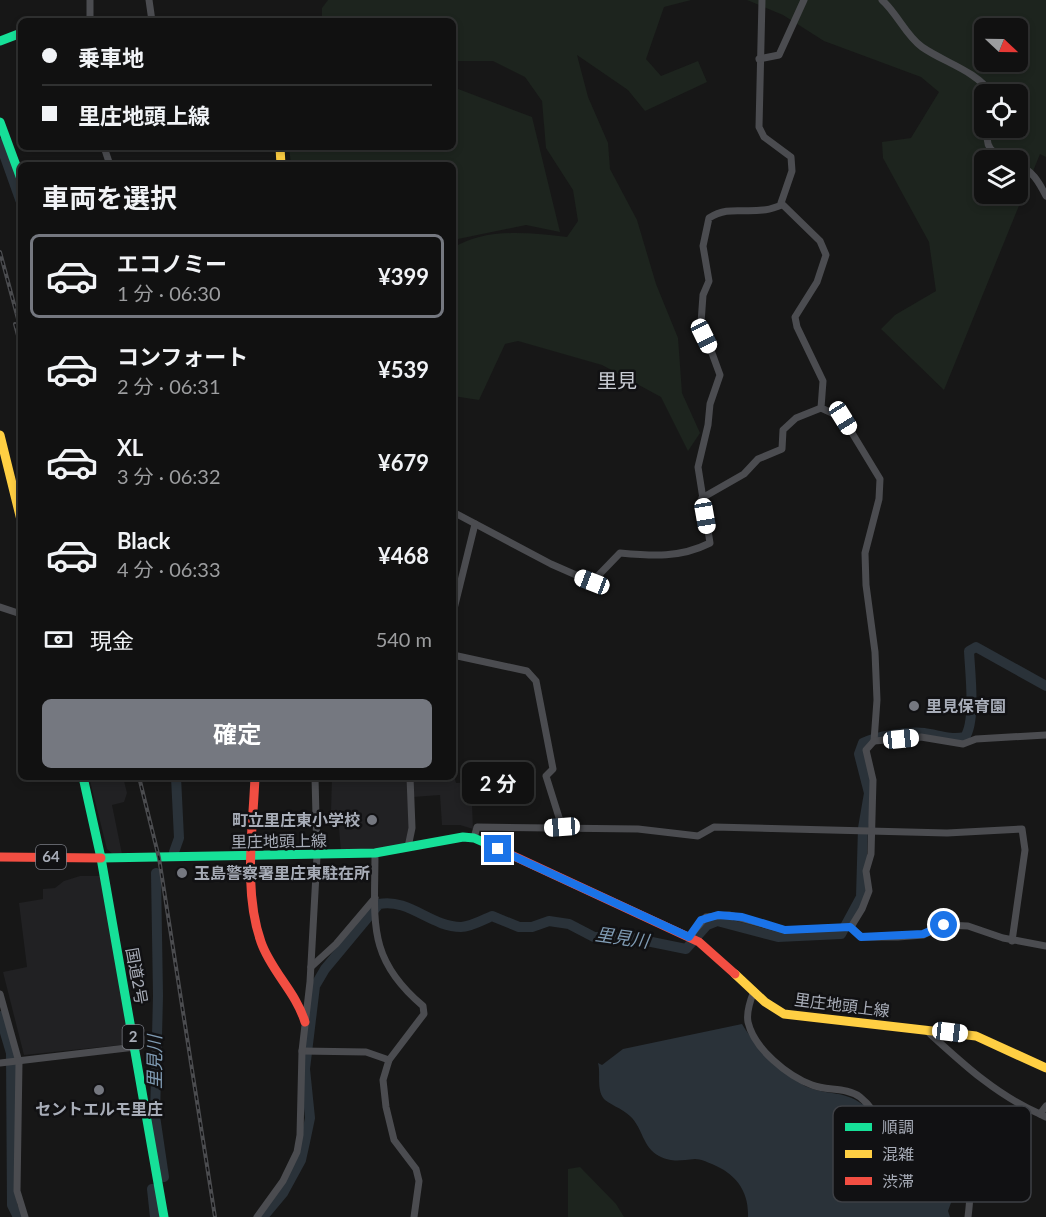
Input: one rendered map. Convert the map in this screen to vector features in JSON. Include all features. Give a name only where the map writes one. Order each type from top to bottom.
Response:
[{"type":"main road","points":[[0,41],[18,34]]},
{"type":"main road","points":[[0,122],[18,171]]},
{"type":"main road","points":[[0,435],[18,508]]},
{"type":"main road","name":"国道2号","points":[[83,780],[101,858],[164,1217]]},
{"type":"main road","points":[[255,780],[255,912],[261,941],[271,961],[296,996],[305,1022]]},
{"type":"main road","name":"里庄地頭上線","points":[[101,858],[317,856],[375,853],[474,838],[693,939],[753,991],[784,1014],[926,1029],[984,1038],[1046,1068]]},
{"type":"main road","name":"64","points":[[0,857],[101,858]]},
{"type":"street","points":[[90,0],[90,18]]},
{"type":"street","points":[[149,0],[152,18]]},
{"type":"street","points":[[762,0],[759,127],[764,137],[791,157],[792,171],[782,197],[782,205],[820,241],[826,255],[817,282],[795,316],[797,327],[823,381],[821,408]]},
{"type":"street","points":[[759,60],[779,55],[804,0]]},
{"type":"street","points":[[882,0],[893,10],[919,46],[971,74],[982,84]]},
{"type":"street","points":[[1028,169],[1040,182],[1046,196]]},
{"type":"street","points":[[456,514],[592,582],[620,553],[668,556],[683,554],[710,543],[698,476],[699,452],[708,425],[710,404],[720,375],[701,322],[709,270],[703,246],[704,234],[709,218],[718,212],[731,209],[762,210],[782,205]]},
{"type":"street","points":[[702,498],[744,474],[758,459],[782,449],[783,429],[796,418],[821,408],[843,418],[880,479],[879,499],[865,553],[866,585],[876,652],[877,700],[874,741],[866,750],[873,780],[871,854],[866,871],[869,891],[862,909],[850,927]]},
{"type":"street","points":[[456,601],[475,524]]},
{"type":"street","points":[[0,607],[18,613]]},
{"type":"street","points":[[456,656],[527,671],[536,681],[554,769],[546,776],[562,827]]},
{"type":"street","points":[[874,741],[921,737],[963,744],[976,739],[1046,735]]},
{"type":"street","points":[[257,1217],[277,1192],[297,1152],[302,1124],[302,1051],[317,856],[315,780]]},
{"type":"street","points":[[408,847],[412,828],[410,780]]},
{"type":"street","points":[[474,838],[477,827],[638,829],[698,836],[714,827],[946,833],[1022,829],[1025,850],[1012,941]]},
{"type":"street","points":[[375,853],[376,934],[381,955],[405,990],[423,1006],[424,1014],[388,1060],[383,1080],[389,1126],[394,1140],[416,1169],[419,1181],[420,1195],[414,1217]]},
{"type":"street","points":[[310,967],[336,944],[375,899]]},
{"type":"street","points":[[693,939],[701,920],[718,915],[742,917],[785,930],[850,927],[861,937],[898,937],[923,934],[944,925],[968,926],[1012,941],[1046,946]]},
{"type":"street","points":[[753,991],[748,1007],[748,1022],[769,1055],[812,1085],[857,1095],[867,1106]]},
{"type":"street","points":[[0,994],[19,1062],[17,1191],[25,1217]]},
{"type":"street","points":[[926,1029],[981,1079],[1021,1106]]},
{"type":"street","points":[[0,1063],[135,1047]]},
{"type":"street","points":[[302,1051],[366,1052],[388,1060]]},
{"type":"street","points":[[1043,1116],[1046,1106]]},
{"type":"street","points":[[968,1217],[970,1202]]},
{"type":"shaded area","points":[[328,0],[691,0],[664,7],[646,59],[661,76],[698,61],[707,82],[645,111],[628,90],[577,55],[588,97],[608,143],[610,169],[637,220],[656,284],[678,338],[682,393],[700,433],[688,451],[661,397],[602,365],[518,341],[505,344],[479,400],[456,396],[456,246],[466,241],[494,234],[524,233],[567,237],[578,221],[573,190],[546,148],[542,101],[525,77],[493,61],[456,61],[456,18],[322,18],[322,8]]},
{"type":"shaded area","points":[[747,0],[1046,0],[1046,157],[1040,154],[1028,184],[1028,150],[974,150],[974,204],[1020,204],[944,390],[881,329],[895,315],[936,291],[929,242],[883,158],[882,142],[911,138],[939,92],[921,77],[824,41],[783,15]]},
{"type":"shaded area","points":[[456,88],[532,117],[560,232],[526,225],[456,239],[456,162],[291,162],[289,150],[456,150]]},
{"type":"shaded area","points":[[90,780],[124,780],[127,793],[124,802],[112,805],[122,854],[113,854],[107,849]]},
{"type":"shaded area","name":"町立里庄東小学校","points":[[332,780],[408,780],[410,834],[406,844],[381,849],[341,852],[339,828],[331,811]]},
{"type":"shaded area","points":[[412,780],[471,782],[473,829],[460,825],[442,825],[440,795],[413,797]]},
{"type":"shaded area","points":[[80,876],[102,876],[130,1044],[24,1055],[3,972],[27,967],[19,903],[43,899],[43,889],[55,888],[64,881]]},
{"type":"shaded area","points":[[742,1024],[772,1060],[801,1084],[843,1095],[862,1104],[864,1102],[867,1106],[833,1106],[833,1202],[951,1202],[948,1211],[950,1217],[748,1217],[743,1191],[728,1173],[712,1164],[695,1159],[673,1160],[659,1156],[649,1148],[630,1116],[606,1101],[599,1086],[598,1063],[602,1065],[623,1049]]},
{"type":"shaded area","points":[[580,1167],[616,1204],[624,1217],[568,1217],[568,1169]]},
{"type":"waterway","name":"里見川","points":[[0,143],[18,194]]},
{"type":"waterway","name":"里見川","points":[[263,1217],[283,1193],[301,1160],[310,1118],[305,1069],[315,986],[325,969],[379,904],[400,905],[450,926],[468,926],[492,916],[519,927],[532,927],[549,921],[569,924],[594,937],[627,937],[686,949],[707,925],[717,921],[778,937],[841,934],[861,897],[863,828],[869,793],[859,754],[863,743],[884,736],[910,733],[949,738],[965,737],[971,708],[969,651],[976,647],[1046,686]]},
{"type":"waterway","name":"里見川","points":[[174,852],[179,838],[176,780]]},
{"type":"waterway","name":"里見川","points":[[156,873],[158,996],[155,1116],[164,1177]]},
{"type":"waterway","points":[[0,1016],[11,1053],[12,1205],[18,1217]]},
{"type":"waterway","name":"里見川","points":[[152,1189],[155,1217]]},
{"type":"railway","points":[[0,252],[18,319]]},
{"type":"railway","points":[[15,324],[18,336]]},
{"type":"railway","points":[[140,780],[159,858],[215,1217]]},
{"type":"traffic: fast","points":[[0,41],[18,34]]},
{"type":"traffic: fast","points":[[0,122],[18,171]]},
{"type":"traffic: fast","points":[[84,780],[101,858],[164,1217]]},
{"type":"traffic: fast","points":[[101,858],[375,853],[463,837],[474,838],[490,845]]},
{"type":"traffic: slow","points":[[280,150],[281,162]]},
{"type":"traffic: slow","points":[[0,435],[18,508]]},
{"type":"traffic: slow","points":[[735,974],[765,1002],[784,1014],[976,1036],[1046,1068]]},
{"type":"traffic: jam","points":[[255,780],[250,860],[255,922],[265,953],[296,1001],[305,1022]]},
{"type":"traffic: jam","points":[[490,845],[699,942],[735,974]]},
{"type":"traffic: jam","points":[[0,857],[101,858]]},
{"type":"place","name":"里見保育園","points":[[914,706]]},
{"type":"place","name":"町立里庄東小学校","points":[[372,820]]},
{"type":"place","name":"玉島警察署里庄東駐在所","points":[[182,873]]},
{"type":"place","name":"セントエルモ里庄","points":[[99,1090]]},
{"type":"district","name":"里見","points":[[617,381]]},
{"type":"route","points":[[498,849],[689,937],[701,920],[711,915],[742,917],[785,930],[822,926],[850,927],[861,937],[923,934],[944,925]]}]
